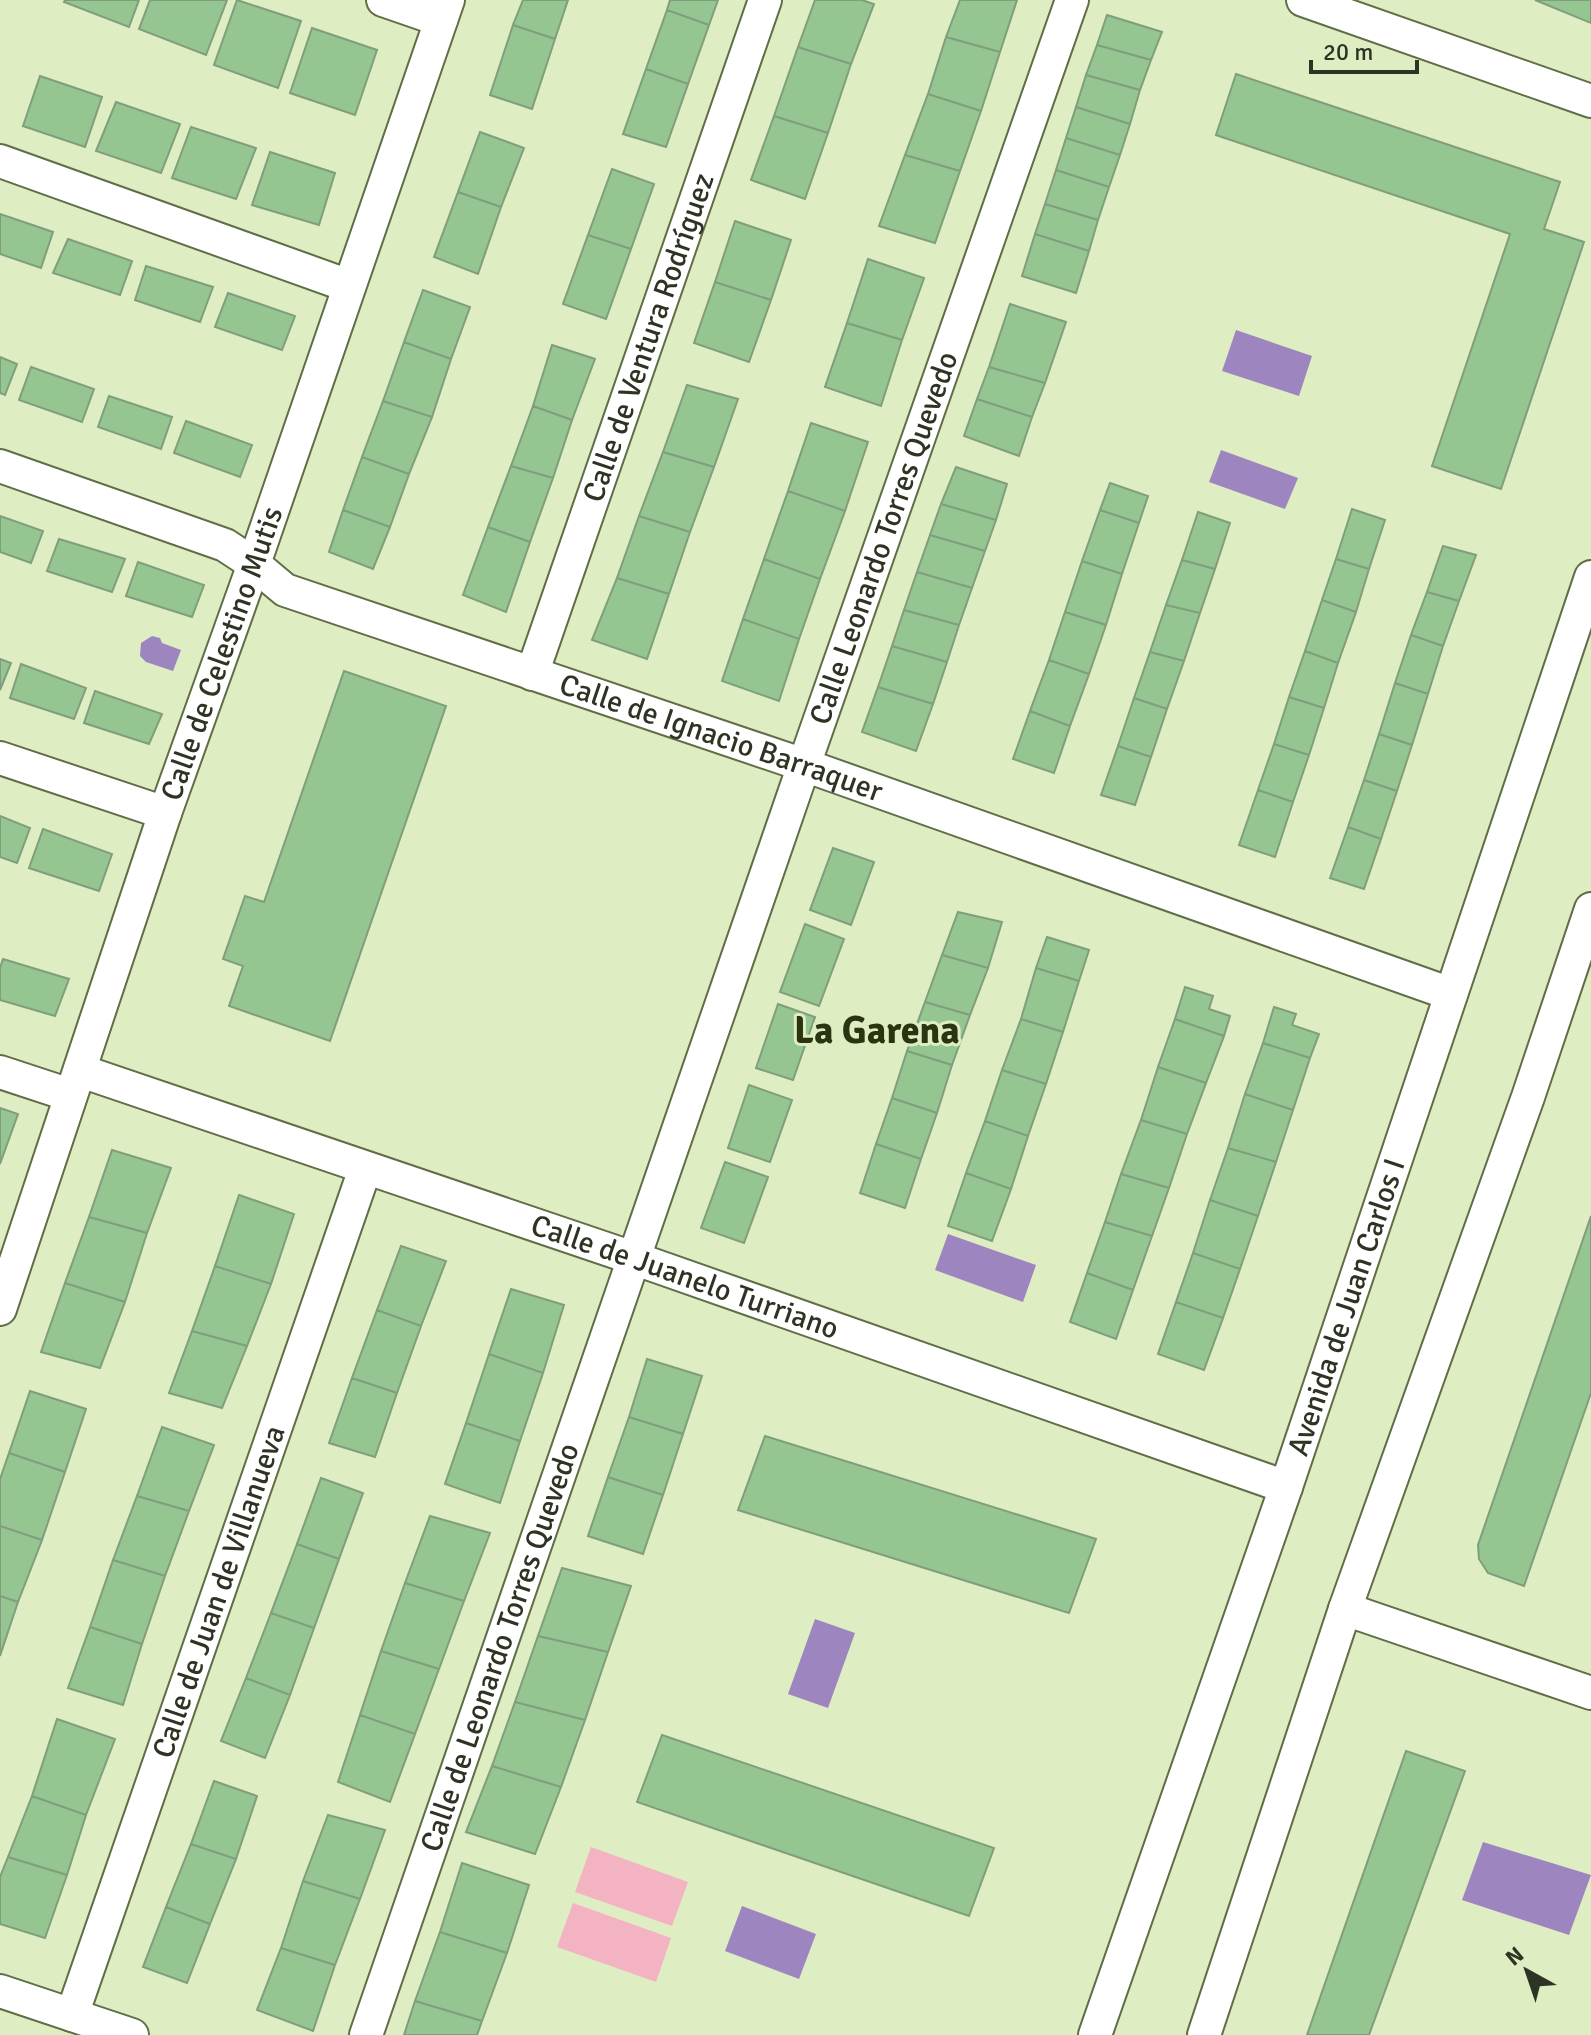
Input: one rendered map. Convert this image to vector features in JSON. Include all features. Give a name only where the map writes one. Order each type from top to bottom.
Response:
[{"type":"street","points":[[383,0],[445,10]]},
{"type":"street","name":"Calle de Ventura Rodríguez","points":[[532,674],[765,0]]},
{"type":"street","name":"Calle Leonardo Torres Quevedo","points":[[636,1259],[804,765],[1072,0]]},
{"type":"street","points":[[1303,0],[1591,101]]},
{"type":"street","name":"Calle de Celestino Mutis","points":[[0,1309],[165,813],[445,10]]},
{"type":"street","points":[[0,161],[349,286]]},
{"type":"street","name":"Calle de Ignacio Barraquer","points":[[0,466],[225,545],[285,590],[804,765],[1451,994]]},
{"type":"street","name":"Avenida de Juan Carlos I","points":[[1095,2035],[1286,1487],[1591,577]]},
{"type":"street","points":[[0,758],[165,813]]},
{"type":"street","points":[[1204,2035],[1345,1609],[1589,921]]},
{"type":"street","name":"Calle de Juanelo Turriano","points":[[0,1072],[75,1083],[365,1169],[636,1259],[1286,1487]]},
{"type":"street","name":"Calle de Juan de Villanueva","points":[[72,2015],[365,1169]]},
{"type":"street","name":"Calle de Leonardo Torres Quevedo","points":[[366,2035],[636,1259]]},
{"type":"street","points":[[1345,1609],[1591,1693]]},
{"type":"street","points":[[0,1991],[132,2035]]},
{"type":"shaded area","points":[[1236,330],[1312,356],[1299,396],[1222,371]]},
{"type":"shaded area","points":[[1221,450],[1298,478],[1285,509],[1209,482]]},
{"type":"shaded area","points":[[152,636],[181,650],[173,671],[146,662],[140,656],[141,643]]},
{"type":"shaded area","points":[[948,1234],[1036,1265],[1023,1302],[935,1270]]},
{"type":"shaded area","points":[[815,1619],[855,1633],[828,1708],[788,1694]]},
{"type":"shaded area","points":[[1483,1842],[1591,1875],[1569,1935],[1462,1900]]},
{"type":"shaded area","points":[[591,1847],[688,1882],[672,1926],[575,1892]]},
{"type":"shaded area","points":[[573,1903],[671,1938],[656,1982],[557,1947]]},
{"type":"shaded area","points":[[742,1906],[816,1934],[799,1979],[725,1951]]},
{"type":"building","points":[[65,0],[139,0],[129,27]]},
{"type":"building","points":[[150,0],[227,0],[206,55],[139,29]]},
{"type":"building","points":[[237,0],[301,21],[278,88],[214,65]]},
{"type":"building","points":[[523,0],[568,0],[555,39],[513,25]]},
{"type":"building","points":[[670,0],[718,0],[709,25],[667,10]]},
{"type":"building","points":[[815,0],[862,0],[874,4],[851,64],[798,47]]},
{"type":"building","points":[[960,0],[1017,0],[1000,52],[946,37]]},
{"type":"building","points":[[1535,0],[1591,0],[1591,23]]},
{"type":"building","points":[[667,10],[709,25],[688,84],[646,69]]},
{"type":"building","points":[[1107,15],[1162,32],[1151,60],[1097,45]]},
{"type":"building","points":[[513,25],[555,39],[532,109],[490,95]]},
{"type":"building","points":[[312,28],[377,50],[355,115],[290,93]]},
{"type":"building","points":[[946,37],[1000,52],[981,111],[928,94]]},
{"type":"building","points":[[1097,45],[1151,60],[1140,90],[1086,75]]},
{"type":"building","points":[[798,47],[851,64],[828,133],[774,116]]},
{"type":"building","points":[[646,69],[688,84],[666,147],[623,134]]},
{"type":"building","points":[[1236,74],[1560,182],[1544,229],[1584,242],[1501,489],[1432,466],[1510,234],[1216,135]]},
{"type":"building","points":[[1086,75],[1140,90],[1130,124],[1076,107]]},
{"type":"building","points":[[40,76],[102,97],[85,147],[23,126]]},
{"type":"building","points":[[928,94],[981,111],[960,171],[905,155]]},
{"type":"building","points":[[116,102],[180,124],[161,173],[96,151]]},
{"type":"building","points":[[1076,107],[1130,124],[1120,155],[1066,138]]},
{"type":"building","points":[[774,116],[828,133],[805,199],[751,180]]},
{"type":"building","points":[[191,127],[256,148],[236,199],[172,178]]},
{"type":"building","points":[[480,132],[524,148],[501,207],[458,192]]},
{"type":"building","points":[[1066,138],[1120,155],[1109,187],[1056,170]]},
{"type":"building","points":[[270,152],[335,173],[319,225],[252,205]]},
{"type":"building","points":[[905,155],[960,171],[935,243],[879,226]]},
{"type":"building","points":[[612,169],[654,184],[631,249],[588,235]]},
{"type":"building","points":[[1056,170],[1109,187],[1098,220],[1045,204]]},
{"type":"building","points":[[458,192],[501,207],[478,274],[434,257]]},
{"type":"building","points":[[1045,204],[1098,220],[1089,251],[1035,234]]},
{"type":"building","points":[[0,214],[53,232],[41,268],[0,254]]},
{"type":"building","points":[[735,221],[791,240],[771,300],[715,282]]},
{"type":"building","points":[[1035,234],[1089,251],[1076,293],[1022,276]]},
{"type":"building","points":[[588,235],[631,249],[606,319],[563,304]]},
{"type":"building","points":[[68,239],[132,261],[120,295],[53,273]]},
{"type":"building","points":[[868,259],[924,278],[902,340],[847,323]]},
{"type":"building","points":[[146,266],[213,287],[200,322],[135,300]]},
{"type":"building","points":[[715,282],[771,300],[749,362],[694,343]]},
{"type":"building","points":[[423,290],[470,307],[451,359],[404,342]]},
{"type":"building","points":[[228,293],[295,316],[282,350],[215,327]]},
{"type":"building","points":[[1010,304],[1066,322],[1045,383],[989,367]]},
{"type":"building","points":[[847,323],[902,340],[881,406],[825,387]]},
{"type":"building","points":[[404,342],[451,359],[432,417],[383,401]]},
{"type":"building","points":[[552,345],[595,359],[572,420],[533,406]]},
{"type":"building","points":[[0,357],[17,364],[5,395],[0,393]]},
{"type":"building","points":[[31,367],[94,389],[82,422],[19,400]]},
{"type":"building","points":[[989,367],[1045,383],[1032,417],[977,399]]},
{"type":"building","points":[[687,385],[738,399],[714,467],[663,452]]},
{"type":"building","points":[[109,396],[172,417],[161,449],[98,427]]},
{"type":"building","points":[[977,399],[1032,417],[1019,456],[964,436]]},
{"type":"building","points":[[383,401],[432,417],[409,474],[362,457]]},
{"type":"building","points":[[533,406],[572,420],[553,478],[511,466]]},
{"type":"building","points":[[186,421],[252,445],[240,477],[174,453]]},
{"type":"building","points":[[811,423],[868,442],[845,511],[788,491]]},
{"type":"building","points":[[663,452],[714,467],[690,532],[639,516]]},
{"type":"building","points":[[362,457],[409,474],[390,527],[343,510]]},
{"type":"building","points":[[511,466],[553,478],[530,542],[488,527]]},
{"type":"building","points":[[956,467],[1007,484],[996,520],[941,504]]},
{"type":"building","points":[[1110,483],[1148,496],[1139,523],[1100,510]]},
{"type":"building","points":[[788,491],[845,511],[820,579],[764,559]]},
{"type":"building","points":[[941,504],[996,520],[985,551],[930,535]]},
{"type":"building","points":[[1352,509],[1385,520],[1369,569],[1336,559]]},
{"type":"building","points":[[343,510],[390,527],[373,569],[329,552]]},
{"type":"building","points":[[1100,510],[1139,523],[1122,574],[1082,561]]},
{"type":"building","points":[[1198,512],[1230,523],[1215,569],[1182,560]]},
{"type":"building","points":[[0,516],[43,531],[31,563],[0,552]]},
{"type":"building","points":[[639,516],[690,532],[669,594],[617,578]]},
{"type":"building","points":[[488,527],[530,542],[506,612],[463,595]]},
{"type":"building","points":[[930,535],[985,551],[972,588],[917,572]]},
{"type":"building","points":[[59,539],[125,559],[112,592],[47,571]]},
{"type":"building","points":[[1443,546],[1476,555],[1459,601],[1427,592]]},
{"type":"building","points":[[764,559],[820,579],[799,639],[743,619]]},
{"type":"building","points":[[1336,559],[1369,569],[1356,612],[1322,600]]},
{"type":"building","points":[[1182,560],[1215,569],[1200,613],[1166,605]]},
{"type":"building","points":[[1082,561],[1122,574],[1106,625],[1065,612]]},
{"type":"building","points":[[138,562],[204,585],[192,617],[126,596]]},
{"type":"building","points":[[917,572],[972,588],[959,625],[904,610]]},
{"type":"building","points":[[617,578],[669,594],[647,659],[592,640]]},
{"type":"building","points":[[1427,592],[1459,601],[1443,646],[1411,635]]},
{"type":"building","points":[[1322,600],[1356,612],[1338,663],[1305,651]]},
{"type":"building","points":[[1166,605],[1200,613],[1184,661],[1150,652]]},
{"type":"building","points":[[904,610],[959,625],[947,662],[892,646]]},
{"type":"building","points":[[1065,612],[1106,625],[1089,674],[1049,660]]},
{"type":"building","points":[[743,619],[799,639],[779,701],[722,681]]},
{"type":"building","points":[[1411,635],[1443,646],[1428,694],[1395,683]]},
{"type":"building","points":[[892,646],[947,662],[933,704],[878,687]]},
{"type":"building","points":[[1305,651],[1338,663],[1324,708],[1289,697]]},
{"type":"building","points":[[1150,652],[1184,661],[1167,709],[1134,698]]},
{"type":"building","points":[[0,659],[11,663],[0,690]]},
{"type":"building","points":[[1049,660],[1089,674],[1070,726],[1030,711]]},
{"type":"building","points":[[21,664],[86,688],[74,719],[10,698]]},
{"type":"building","points":[[344,671],[446,706],[330,1041],[229,1006],[243,966],[223,959],[245,896],[264,902]]},
{"type":"building","points":[[1395,683],[1428,694],[1412,745],[1379,734]]},
{"type":"building","points":[[878,687],[933,704],[916,751],[862,732]]},
{"type":"building","points":[[95,691],[162,714],[149,744],[84,723]]},
{"type":"building","points":[[1289,697],[1324,708],[1309,755],[1274,744]]},
{"type":"building","points":[[1134,698],[1167,709],[1151,757],[1118,746]]},
{"type":"building","points":[[1030,711],[1070,726],[1054,773],[1013,759]]},
{"type":"building","points":[[1379,734],[1412,745],[1397,791],[1364,780]]},
{"type":"building","points":[[1274,744],[1309,755],[1293,802],[1258,790]]},
{"type":"building","points":[[1118,746],[1151,757],[1135,805],[1101,795]]},
{"type":"building","points":[[1364,780],[1397,791],[1381,839],[1348,827]]},
{"type":"building","points":[[1258,790],[1293,802],[1275,857],[1239,845]]},
{"type":"building","points":[[0,816],[30,828],[17,863],[0,857]]},
{"type":"building","points":[[1348,827],[1381,839],[1364,889],[1330,878]]},
{"type":"building","points":[[43,829],[112,854],[99,891],[29,868]]},
{"type":"building","points":[[833,848],[874,862],[851,925],[810,910]]},
{"type":"building","points":[[958,912],[1002,922],[988,968],[942,955]]},
{"type":"building","points":[[805,924],[844,939],[819,1006],[780,992]]},
{"type":"building","points":[[1047,937],[1089,950],[1079,981],[1036,968]]},
{"type":"building","points":[[942,955],[988,968],[970,1015],[925,1002]]},
{"type":"building","points":[[3,959],[69,979],[55,1016],[0,1000]]},
{"type":"building","points":[[1036,968],[1079,981],[1063,1032],[1021,1019]]},
{"type":"building","points":[[1185,987],[1213,996],[1209,1009],[1230,1016],[1224,1036],[1175,1019]]},
{"type":"building","points":[[925,1002],[970,1015],[952,1065],[907,1051]]},
{"type":"building","points":[[778,1004],[815,1017],[793,1080],[756,1068]]},
{"type":"building","points":[[1274,1007],[1296,1014],[1292,1025],[1319,1034],[1310,1058],[1263,1043]]},
{"type":"building","points":[[1021,1019],[1063,1032],[1046,1084],[1002,1070]]},
{"type":"building","points":[[1175,1019],[1224,1036],[1206,1083],[1158,1067]]},
{"type":"building","points":[[1263,1043],[1310,1058],[1293,1110],[1245,1094]]},
{"type":"building","points":[[907,1051],[952,1065],[937,1113],[892,1098]]},
{"type":"building","points":[[1158,1067],[1206,1083],[1187,1134],[1141,1120]]},
{"type":"building","points":[[1002,1070],[1046,1084],[1028,1136],[985,1121]]},
{"type":"building","points":[[749,1085],[792,1100],[770,1162],[728,1148]]},
{"type":"building","points":[[1245,1094],[1293,1110],[1276,1162],[1228,1148]]},
{"type":"building","points":[[892,1098],[937,1113],[921,1159],[876,1144]]},
{"type":"building","points":[[0,1108],[18,1114],[0,1164]]},
{"type":"building","points":[[1141,1120],[1187,1134],[1169,1188],[1121,1174]]},
{"type":"building","points":[[985,1121],[1028,1136],[1011,1189],[966,1173]]},
{"type":"building","points":[[876,1144],[921,1159],[905,1208],[860,1193]]},
{"type":"building","points":[[1228,1148],[1276,1162],[1258,1216],[1210,1200]]},
{"type":"building","points":[[112,1150],[171,1168],[147,1233],[89,1217]]},
{"type":"building","points":[[725,1162],[768,1177],[744,1243],[701,1228]]},
{"type":"building","points":[[966,1173],[1011,1189],[992,1241],[948,1226]]},
{"type":"building","points":[[1121,1174],[1169,1188],[1152,1236],[1105,1222]]},
{"type":"building","points":[[239,1195],[294,1214],[271,1284],[215,1266]]},
{"type":"building","points":[[1210,1200],[1258,1216],[1240,1269],[1193,1253]]},
{"type":"building","points":[[1591,1216],[1591,1393],[1524,1586],[1488,1573],[1479,1559],[1478,1545]]},
{"type":"building","points":[[89,1217],[147,1233],[125,1302],[65,1283]]},
{"type":"building","points":[[1105,1222],[1152,1236],[1133,1290],[1087,1273]]},
{"type":"building","points":[[401,1246],[446,1261],[421,1326],[377,1310]]},
{"type":"building","points":[[1193,1253],[1240,1269],[1223,1318],[1176,1302]]},
{"type":"building","points":[[215,1266],[271,1284],[247,1346],[192,1331]]},
{"type":"building","points":[[1087,1273],[1133,1290],[1116,1339],[1070,1322]]},
{"type":"building","points":[[65,1283],[125,1302],[100,1368],[41,1352]]},
{"type":"building","points":[[511,1289],[564,1305],[543,1373],[489,1354]]},
{"type":"building","points":[[1176,1302],[1223,1318],[1204,1370],[1158,1354]]},
{"type":"building","points":[[377,1310],[421,1326],[397,1393],[352,1378]]},
{"type":"building","points":[[192,1331],[247,1346],[222,1408],[169,1393]]},
{"type":"building","points":[[489,1354],[543,1373],[520,1441],[466,1423]]},
{"type":"building","points":[[647,1359],[702,1376],[683,1434],[629,1417]]},
{"type":"building","points":[[352,1378],[397,1393],[375,1457],[329,1443]]},
{"type":"building","points":[[30,1391],[86,1409],[65,1472],[9,1453]]},
{"type":"building","points":[[629,1417],[683,1434],[663,1495],[608,1477]]},
{"type":"building","points":[[466,1423],[520,1441],[500,1503],[445,1484]]},
{"type":"building","points":[[162,1427],[214,1445],[189,1511],[137,1496]]},
{"type":"building","points":[[765,1436],[1096,1539],[1069,1613],[738,1510]]},
{"type":"building","points":[[9,1453],[65,1472],[42,1540],[0,1526],[0,1479]]},
{"type":"building","points":[[608,1477],[663,1495],[643,1554],[588,1536]]},
{"type":"building","points":[[321,1478],[363,1493],[339,1559],[297,1544]]},
{"type":"building","points":[[137,1496],[189,1511],[165,1576],[113,1560]]},
{"type":"building","points":[[430,1516],[490,1533],[464,1601],[405,1583]]},
{"type":"building","points":[[0,1526],[42,1540],[18,1602],[0,1596]]},
{"type":"building","points":[[297,1544],[339,1559],[314,1628],[271,1613]]},
{"type":"building","points":[[113,1560],[165,1576],[142,1644],[90,1627]]},
{"type":"building","points":[[562,1568],[631,1586],[608,1652],[538,1636]]},
{"type":"building","points":[[405,1583],[464,1601],[439,1669],[381,1651]]},
{"type":"building","points":[[0,1596],[18,1602],[0,1656]]},
{"type":"building","points":[[271,1613],[314,1628],[290,1695],[246,1678]]},
{"type":"building","points":[[90,1627],[142,1644],[123,1705],[68,1688]]},
{"type":"building","points":[[538,1636],[608,1652],[585,1720],[515,1702]]},
{"type":"building","points":[[381,1651],[439,1669],[415,1734],[360,1715]]},
{"type":"building","points":[[246,1678],[290,1695],[265,1758],[221,1741]]},
{"type":"building","points":[[515,1702],[585,1720],[561,1787],[492,1766]]},
{"type":"building","points":[[360,1715],[415,1734],[390,1802],[338,1782]]},
{"type":"building","points":[[57,1719],[115,1739],[86,1815],[32,1796]]},
{"type":"building","points":[[662,1735],[994,1848],[969,1916],[637,1802]]},
{"type":"building","points":[[1406,1751],[1465,1771],[1369,2035],[1307,2035]]},
{"type":"building","points":[[492,1766],[561,1787],[535,1854],[466,1832]]},
{"type":"building","points":[[214,1781],[257,1796],[236,1859],[191,1844]]},
{"type":"building","points":[[32,1796],[86,1815],[67,1875],[8,1857]]},
{"type":"building","points":[[328,1815],[385,1830],[360,1899],[303,1881]]},
{"type":"building","points":[[191,1844],[236,1859],[210,1924],[166,1907]]},
{"type":"building","points":[[8,1857],[67,1875],[45,1938],[0,1924],[0,1877]]},
{"type":"building","points":[[462,1863],[529,1885],[507,1953],[440,1932]]},
{"type":"building","points":[[303,1881],[360,1899],[335,1965],[281,1948]]},
{"type":"building","points":[[166,1907],[210,1924],[187,1983],[143,1967]]},
{"type":"building","points":[[440,1932],[507,1953],[482,2021],[415,2001]]},
{"type":"building","points":[[281,1948],[335,1965],[313,2031],[257,2010]]},
{"type":"building","points":[[415,2001],[482,2021],[477,2035],[404,2035]]},
{"type":"district","name":"La Garena","points":[[877,1030]]}]
